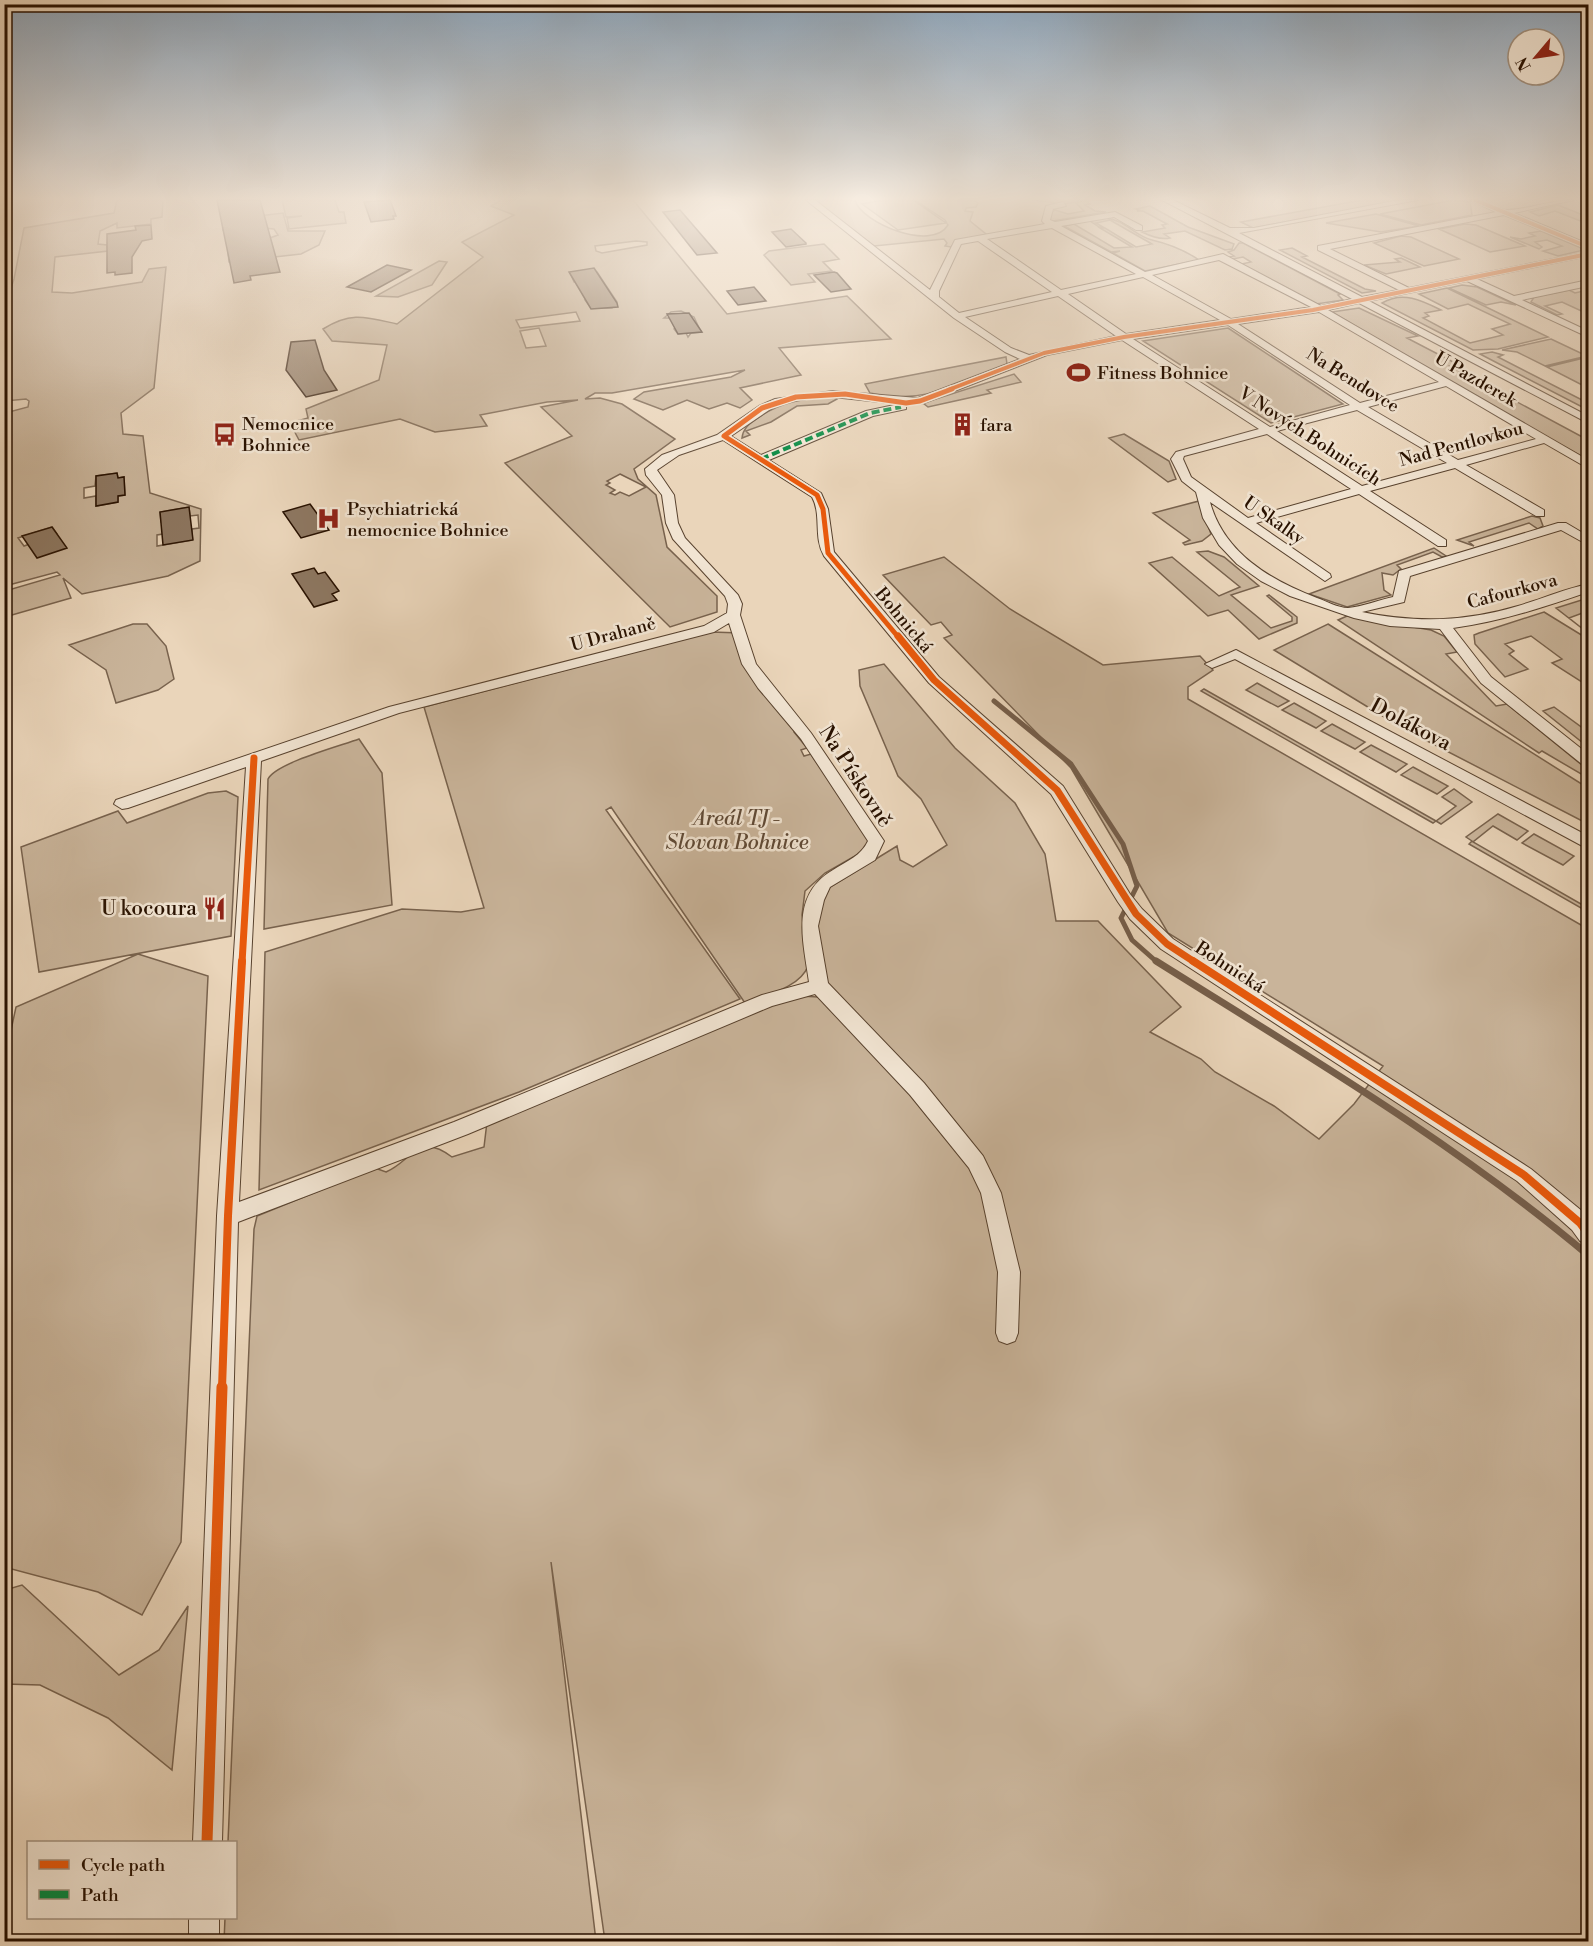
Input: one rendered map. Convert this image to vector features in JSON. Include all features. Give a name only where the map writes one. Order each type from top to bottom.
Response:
[{"type":"street","points":[[925,291],[957,316],[1008,350],[1030,359]]},
{"type":"street","points":[[934,291],[934,298]]},
{"type":"street","name":"V Nových Bohnicích","points":[[1056,291],[1442,543]]},
{"type":"street","points":[[957,316],[1069,291]]},
{"type":"street","name":"Na Bendovce","points":[[1173,291],[1229,322],[1358,406],[1540,513]]},
{"type":"street","name":"U Pazderek","points":[[1286,291],[1588,464]]},
{"type":"street","points":[[1343,291],[1588,420]]},
{"type":"street","points":[[733,615],[735,604],[731,595],[679,539],[672,523],[669,495],[652,476],[651,469],[666,457],[724,436],[762,408],[796,397],[845,394],[906,403],[932,398],[1044,353],[1124,337],[1320,309],[1408,291]]},
{"type":"street","points":[[1496,291],[1588,334]]},
{"type":"street","points":[[1515,299],[1552,291]]},
{"type":"street","points":[[1266,430],[1446,383]]},
{"type":"street","points":[[761,459],[870,413],[903,407],[906,403]]},
{"type":"street","name":"U Skalky","points":[[1266,430],[1184,452],[1177,459],[1187,480],[1202,492],[1326,577]]},
{"type":"street","name":"Bohnická","points":[[724,436],[818,495],[823,503],[823,542],[828,553],[934,680],[1057,790],[1124,898],[1136,914],[1167,944],[1524,1175],[1580,1223],[1588,1234]]},
{"type":"street","name":"Nad Pentlovkou","points":[[1246,522],[1547,440]]},
{"type":"street","name":"U Skalky","points":[[1202,492],[1206,511],[1223,543],[1242,562],[1269,581],[1304,599],[1347,612]]},
{"type":"street","points":[[1401,622],[1399,599],[1404,574],[1562,526],[1588,541]]},
{"type":"street","name":"Cafourkova","points":[[1347,612],[1401,622],[1444,625],[1509,613],[1588,588]]},
{"type":"street","points":[[1347,612],[1399,599]]},
{"type":"street","name":"U Drahaně","points":[[122,804],[394,710],[709,629],[733,615]]},
{"type":"street","name":"Na Pískovně","points":[[733,615],[749,664],[763,685],[806,736],[876,841],[869,856],[824,883],[815,900],[809,926],[819,986]]},
{"type":"street","points":[[1444,625],[1486,680],[1588,761]]},
{"type":"street","name":"Dolákova","points":[[1212,664],[1236,654],[1588,843]]},
{"type":"street","points":[[207,1841],[228,1216],[254,758]]},
{"type":"street","points":[[228,1216],[461,1128],[768,1000],[819,986],[917,1089],[976,1162],[991,1193],[1010,1272],[1007,1333]]},
{"type":"street","points":[[204,1919],[204,1941]]},
{"type":"green space","points":[[10,291],[72,293],[86,291],[164,291],[154,388],[121,413],[123,434],[143,436],[150,493],[201,509],[200,561],[168,576],[82,594],[63,578],[71,598],[5,617],[5,591],[60,575],[57,572],[5,586],[5,413],[28,407],[29,401],[26,399],[5,401],[5,306]],"holes":[[[117,473],[118,478],[124,477],[125,495],[118,496],[118,502],[96,506],[96,496],[84,498],[84,488],[95,486],[96,476]],[[189,507],[190,516],[198,515],[199,528],[192,529],[192,540],[157,546],[157,535],[169,533],[168,521],[161,522],[160,512]],[[52,527],[57,534],[24,546],[18,538]]]},
{"type":"green space","points":[[385,291],[416,291],[398,297],[376,296]]},
{"type":"green space","points":[[440,291],[590,291],[595,298],[585,300],[591,308],[612,308],[617,302],[610,291],[708,291],[727,314],[847,296],[891,339],[779,348],[801,375],[740,388],[752,400],[740,408],[727,403],[709,409],[687,400],[663,410],[634,399],[644,392],[731,377],[745,370],[612,393],[595,393],[585,399],[600,398],[622,404],[675,439],[634,469],[638,479],[656,495],[667,547],[717,596],[717,612],[670,627],[505,463],[572,436],[541,407],[578,400],[547,402],[480,415],[487,426],[435,432],[400,419],[299,440],[290,423],[308,418],[306,409],[379,380],[387,345],[332,341],[323,329],[342,320],[359,317],[397,324]],"holes":[[[681,311],[694,317],[701,332],[691,333],[688,337],[686,333],[678,334],[674,329],[677,327],[670,318],[664,318],[671,312]],[[576,312],[580,321],[520,328],[516,320]],[[539,328],[546,346],[526,348],[520,331]],[[620,474],[646,487],[629,496],[620,492],[615,495],[610,493],[615,490],[606,485],[610,483],[607,481]]]},
{"type":"green space","points":[[1289,291],[1334,291],[1340,294],[1338,295],[1343,300],[1316,304]]},
{"type":"green space","points":[[1453,291],[1548,337],[1498,349],[1473,350],[1382,303],[1390,299],[1405,297],[1426,303],[1441,310],[1425,313],[1429,316],[1423,318],[1470,343],[1503,335],[1492,329],[1510,324],[1468,304],[1448,309],[1419,294]]},
{"type":"green space","points":[[1455,291],[1485,291],[1516,305],[1501,302],[1486,305]]},
{"type":"green space","points":[[1565,291],[1575,293],[1588,291],[1588,314],[1562,302],[1545,306],[1562,314],[1557,315],[1531,302],[1534,297]]},
{"type":"green space","points":[[1359,308],[1418,336],[1407,338],[1459,365],[1450,366],[1588,440],[1588,460],[1464,391],[1332,312]]},
{"type":"green space","points":[[1228,328],[1343,404],[1271,423],[1143,341]]},
{"type":"green space","points":[[1551,339],[1587,356],[1545,366],[1517,352],[1502,350]]},
{"type":"green space","points":[[1492,352],[1503,355],[1498,357],[1588,403],[1588,410],[1480,354]]},
{"type":"green space","points":[[1006,357],[1007,364],[956,385],[924,395],[907,397],[870,393],[865,384]]},
{"type":"green space","points":[[1588,357],[1588,388],[1547,367]]},
{"type":"green space","points":[[1014,374],[1021,382],[987,390],[991,393],[928,407],[923,403]]},
{"type":"green space","points":[[835,397],[837,399],[828,404],[797,406],[771,422],[746,431],[750,435],[742,438],[748,426],[764,414],[783,405],[813,398]]},
{"type":"green space","points":[[1124,434],[1169,461],[1176,479],[1168,482],[1109,438]]},
{"type":"green space","points":[[1199,501],[1211,534],[1202,541],[1185,545],[1183,543],[1190,540],[1153,513]]},
{"type":"green space","points":[[1532,516],[1540,518],[1543,526],[1538,529],[1529,523],[1469,542],[1474,546],[1457,540]]},
{"type":"green space","points":[[1434,548],[1446,556],[1442,557],[1433,552],[1397,565],[1401,569],[1393,575],[1382,573],[1384,590],[1391,595],[1347,607],[1309,594]]},
{"type":"green space","points":[[1208,551],[1224,557],[1259,586],[1231,595],[1271,628],[1292,621],[1292,617],[1267,596],[1269,595],[1297,617],[1297,623],[1259,639],[1228,610],[1208,616],[1149,563],[1172,557],[1219,596],[1240,587],[1197,552]]},
{"type":"green space","points":[[944,557],[1010,609],[1103,665],[1200,656],[1213,670],[1188,687],[1188,699],[1588,929],[1588,1941],[605,1941],[551,1562],[596,1941],[224,1942],[225,1919],[237,1919],[237,1841],[228,1841],[254,1229],[257,1216],[375,1168],[386,1172],[423,1147],[440,1150],[452,1157],[484,1147],[487,1122],[773,1004],[800,996],[818,997],[824,980],[814,928],[822,892],[897,846],[900,860],[913,867],[947,845],[921,799],[898,776],[860,686],[859,670],[884,664],[955,748],[1015,803],[1045,854],[1056,921],[1098,921],[1181,1007],[1150,1032],[1201,1059],[1215,1072],[1274,1106],[1319,1139],[1354,1104],[1383,1066],[1168,933],[1071,768],[944,638],[952,635],[941,622],[931,625],[883,575]]},
{"type":"green space","points":[[1588,598],[1588,611],[1569,618],[1588,633],[1556,608]]},
{"type":"green space","points":[[1544,612],[1588,639],[1588,686],[1552,663],[1562,659],[1531,636],[1505,644],[1514,651],[1509,654],[1528,669],[1505,677],[1475,644],[1474,635]]},
{"type":"green space","points":[[1347,616],[1431,630],[1444,636],[1457,652],[1446,654],[1496,706],[1507,704],[1588,770],[1588,778],[1542,751],[1539,753],[1338,620]]},
{"type":"green space","points":[[133,624],[147,624],[166,646],[174,679],[158,690],[116,703],[106,670],[69,645]]},
{"type":"green space","points":[[1328,624],[1588,788],[1588,824],[1404,729],[1274,650]]},
{"type":"green space","name":"Areál TJ - Slovan Bohnice","points":[[711,632],[741,633],[758,679],[802,728],[794,732],[807,748],[801,750],[804,756],[811,754],[868,837],[869,843],[862,852],[825,873],[805,891],[802,915],[808,966],[804,974],[781,990],[745,1003],[611,807],[606,810],[740,999],[519,1092],[259,1190],[265,952],[402,909],[461,912],[484,908],[424,707]]},
{"type":"green space","points":[[1257,683],[1289,701],[1278,707],[1246,690]]},
{"type":"green space","points":[[1204,689],[1436,821],[1433,823],[1201,691]]},
{"type":"green space","points":[[1294,703],[1326,721],[1316,728],[1282,710]]},
{"type":"green space","points":[[1554,707],[1588,732],[1588,747],[1543,711]]},
{"type":"green space","points":[[1332,724],[1365,742],[1355,749],[1321,731]]},
{"type":"green space","points":[[359,739],[382,773],[392,905],[264,929],[268,779],[273,773],[295,761]]},
{"type":"green space","points":[[1371,745],[1407,764],[1396,772],[1360,752]]},
{"type":"green space","points":[[1413,767],[1448,786],[1437,794],[1401,775]]},
{"type":"green space","points":[[1454,789],[1472,802],[1441,824],[1436,821],[1456,806],[1442,797]]},
{"type":"green space","points":[[226,791],[238,797],[231,936],[39,972],[21,847],[118,811],[127,823],[208,793]]},
{"type":"green space","points":[[1498,814],[1528,831],[1517,840],[1493,826],[1473,842],[1588,908],[1588,912],[1469,844],[1472,841],[1466,837]]},
{"type":"green space","points":[[1534,834],[1574,856],[1563,865],[1522,843]]},
{"type":"green space","points":[[138,954],[208,976],[181,1542],[142,1615],[98,1592],[4,1567],[5,1058],[16,1007]]},
{"type":"green space","points":[[22,1585],[119,1675],[159,1650],[188,1606],[172,1770],[108,1718],[40,1685],[5,1684],[5,1590]]},
{"type":"building","points":[[580,291],[609,291],[618,307],[591,309]]},
{"type":"building","points":[[727,291],[757,291],[766,301],[738,305]]},
{"type":"building","points":[[689,313],[702,332],[678,334],[667,314]]},
{"type":"building","points":[[315,340],[324,370],[337,390],[306,397],[286,370],[291,342]]},
{"type":"building","points":[[117,473],[118,478],[124,477],[125,495],[118,496],[118,502],[96,506],[96,476]]},
{"type":"building","points":[[310,504],[329,530],[301,538],[283,512]]},
{"type":"building","points":[[189,507],[193,540],[163,545],[160,512]]},
{"type":"building","points":[[52,527],[67,548],[37,558],[22,536]]},
{"type":"building","points":[[314,568],[318,574],[325,572],[339,591],[332,594],[337,600],[314,607],[292,574]]},
{"type":"waterway","points":[[994,701],[1071,764],[1123,844],[1137,886],[1121,918],[1132,940],[1158,963]]},
{"type":"waterway","points":[[1156,961],[1377,1100],[1485,1174],[1588,1255]]},
{"type":"marked path","points":[[761,459],[870,413],[901,407]]},
{"type":"cycle path","points":[[1407,291],[1313,310],[1124,337],[1044,353],[920,401],[906,403],[845,394],[796,397],[762,408],[724,436],[817,495],[823,509],[824,538],[828,553],[934,680],[1057,790],[1124,898],[1136,914],[1167,944],[1524,1175],[1580,1223],[1588,1234]]},
{"type":"cycle path","points":[[207,1841],[228,1216],[254,758]]},
{"type":"place","name":"Fitness Bohnice","points":[[1079,373]]},
{"type":"place","name":"fara","points":[[962,425]]},
{"type":"place","name":"Nemocnice Bohnice","points":[[224,434]]},
{"type":"place","name":"Psychiatrická nemocnice Bohnice","points":[[329,519]]},
{"type":"place","name":"U kocoura","points":[[215,908]]}]
